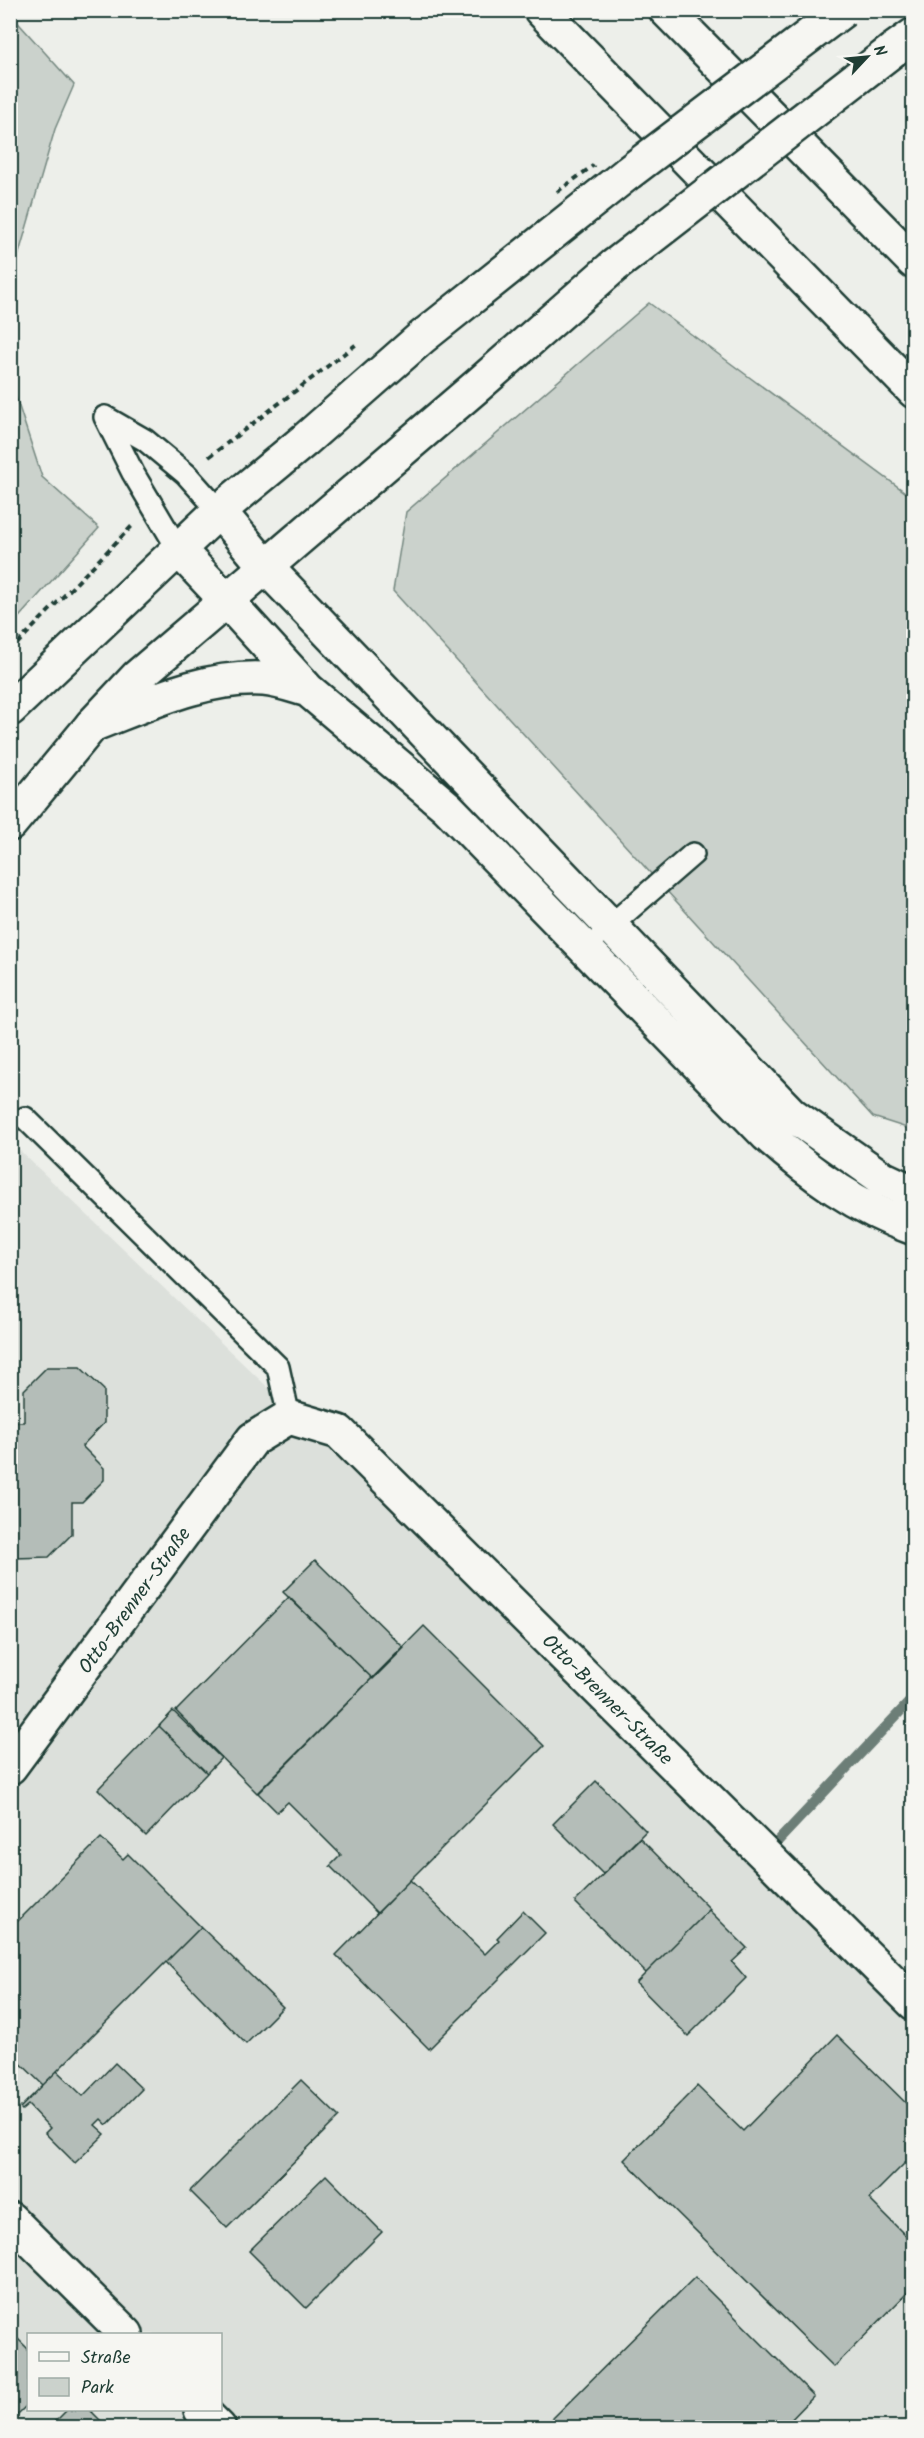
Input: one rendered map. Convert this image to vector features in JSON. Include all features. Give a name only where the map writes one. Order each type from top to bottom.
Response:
[{"type":"main road","points":[[541,10],[914,391]]},
{"type":"main road","points":[[666,10],[914,262]]},
{"type":"main road","points":[[10,709],[219,511],[305,440],[421,338],[559,202],[843,10]]},
{"type":"main road","points":[[10,824],[93,725],[137,677],[614,266],[903,42]]},
{"type":"main road","points":[[219,511],[265,566],[791,1114],[875,1173],[914,1193]]},
{"type":"main road","points":[[178,549],[308,690],[447,807],[586,947],[729,1098],[793,1158],[852,1201],[914,1228]]},
{"type":"main road","points":[[93,725],[207,684],[230,680],[265,679],[308,690]]},
{"type":"main road","name":"Otto-Brenner-Straße","points":[[10,1767],[253,1439],[289,1416],[339,1432],[914,2003]]},
{"type":"main road","points":[[10,2219],[125,2333]]},
{"type":"main road","points":[[203,2411],[219,2427]]},
{"type":"lane","points":[[178,549],[151,506],[105,417],[145,440],[186,474],[219,511]]},
{"type":"lane","points":[[586,947],[693,854]]},
{"type":"lane","points":[[25,1118],[278,1367],[289,1416]]},
{"type":"path","points":[[186,474],[367,337]]},
{"type":"path","points":[[10,651],[151,506]]},
{"type":"shaded area","points":[[17,1148],[913,2003],[913,2427],[11,2427],[10,1155]]},
{"type":"green space","points":[[11,15],[74,85],[55,129],[11,281]]},
{"type":"green space","points":[[649,303],[913,498],[913,1130],[873,1117],[393,591],[406,512]]},
{"type":"green space","points":[[11,382],[42,477],[99,528],[11,626]]},
{"type":"building","points":[[47,1367],[80,1367],[104,1390],[104,1423],[82,1446],[104,1468],[104,1480],[82,1502],[72,1502],[72,1534],[49,1557],[15,1558],[10,1553],[10,1482],[14,1479],[10,1475],[10,1422],[24,1422],[24,1390]]},
{"type":"building","points":[[315,1560],[404,1648],[373,1679],[283,1592]]},
{"type":"building","points":[[289,1597],[372,1678],[257,1793],[176,1711]]},
{"type":"building","points":[[424,1626],[544,1746],[377,1913],[330,1866],[341,1855],[288,1802],[277,1812],[258,1793]]},
{"type":"building","points":[[173,1711],[221,1758],[207,1773],[159,1726]]},
{"type":"building","points":[[159,1726],[207,1773],[146,1836],[98,1789]]},
{"type":"building","points":[[596,1781],[646,1831],[603,1874],[553,1824]]},
{"type":"building","points":[[101,1838],[123,1859],[128,1854],[201,1927],[43,2085],[10,2053],[10,1929]]},
{"type":"building","points":[[640,1838],[710,1909],[646,1973],[575,1902]]},
{"type":"building","points":[[410,1880],[485,1954],[523,1911],[545,1933],[429,2049],[336,1955]]},
{"type":"building","points":[[709,1910],[747,1948],[732,1962],[746,1978],[688,2036],[636,1983]]},
{"type":"building","points":[[201,1927],[283,2007],[246,2044],[166,1962]]},
{"type":"building","points":[[837,2035],[914,2111],[914,2154],[869,2199],[914,2244],[914,2286],[834,2367],[624,2160],[697,2086],[743,2131]]},
{"type":"building","points":[[115,2063],[142,2089],[107,2125],[101,2119],[95,2125],[105,2134],[75,2163],[45,2133],[50,2128],[28,2105],[22,2110],[20,2108],[57,2071],[83,2096]]},
{"type":"building","points":[[301,2080],[339,2117],[227,2228],[190,2191]]},
{"type":"building","points":[[326,2175],[382,2232],[306,2308],[249,2251]]},
{"type":"building","points":[[695,2277],[814,2396],[783,2428],[543,2428]]},
{"type":"building","points":[[10,2331],[27,2348],[27,2405],[10,2422]]},
{"type":"building","points":[[66,2411],[91,2411],[108,2428],[49,2428]]},
{"type":"building","points":[[835,2421],[842,2428],[829,2428]]},
{"type":"waterway","points":[[778,1841],[914,1697]]}]
